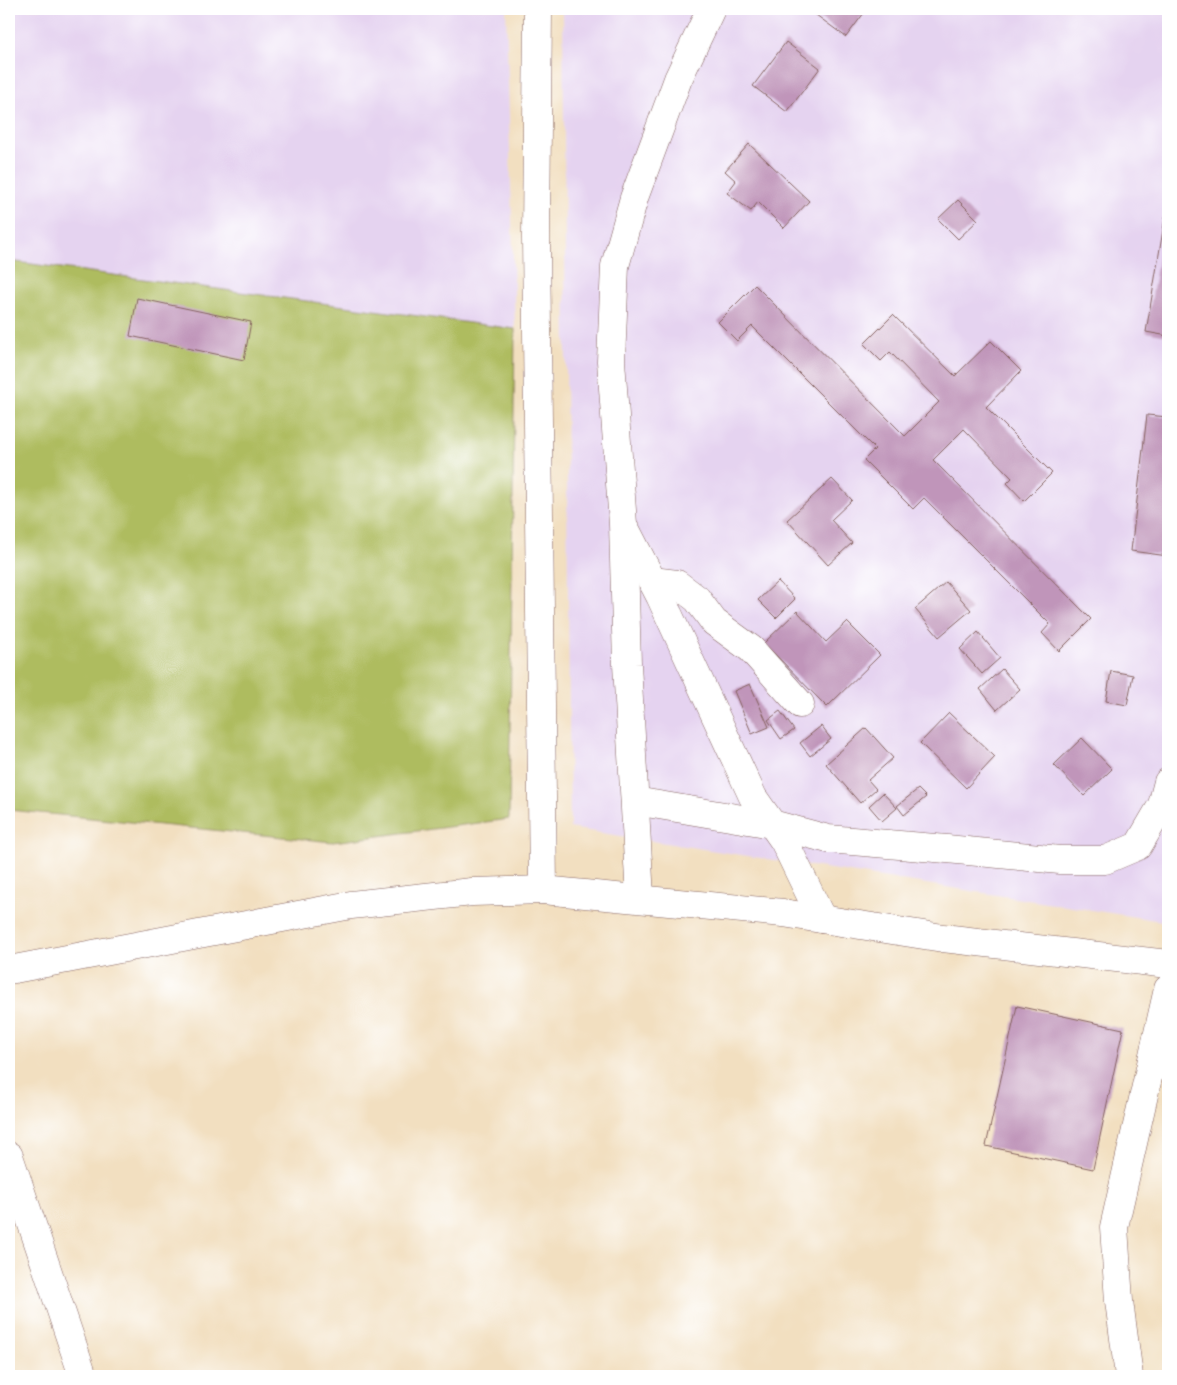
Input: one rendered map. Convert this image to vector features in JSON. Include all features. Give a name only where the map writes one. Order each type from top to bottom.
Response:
[{"type":"street","points":[[538,9],[536,237],[543,890]]},
{"type":"street","points":[[640,898],[627,664],[623,524],[612,361],[615,266],[634,198],[678,79],[711,9]]},
{"type":"street","points":[[623,524],[652,581],[753,797],[784,841],[822,919]]},
{"type":"street","points":[[652,581],[677,584],[697,599],[714,622],[751,649],[800,704]]},
{"type":"street","points":[[635,801],[772,824],[828,839],[947,848],[1060,860],[1105,860],[1138,846],[1162,805],[1168,782]]},
{"type":"street","points":[[9,970],[351,905],[472,892],[543,890],[783,913],[943,938],[1168,964]]},
{"type":"street","points":[[1129,1376],[1119,1301],[1114,1227],[1168,989]]},
{"type":"street","points":[[9,1156],[83,1376]]},
{"type":"shaded area","points":[[9,9],[506,9],[515,329],[9,261]]},
{"type":"shaded area","points":[[563,9],[1168,9],[1168,922],[570,828]]},
{"type":"green space","points":[[9,261],[515,329],[509,819],[333,842],[9,810]]},
{"type":"building","points":[[815,9],[867,9],[846,37],[812,12]]},
{"type":"building","points":[[786,42],[820,68],[787,112],[753,86]]},
{"type":"building","points":[[749,144],[809,201],[784,228],[758,202],[751,211],[727,193],[736,181],[725,171]]},
{"type":"building","points":[[958,200],[978,220],[958,239],[938,219]]},
{"type":"building","points":[[1166,212],[1168,212],[1168,336],[1146,332]]},
{"type":"building","points":[[755,285],[905,436],[939,402],[890,352],[881,361],[864,344],[893,315],[955,376],[991,341],[1021,371],[986,407],[1052,473],[1024,501],[1007,483],[1012,478],[964,429],[933,460],[1091,619],[1059,651],[1042,633],[1050,624],[924,498],[913,509],[864,460],[875,449],[752,326],[737,341],[718,322]]},
{"type":"building","points":[[137,298],[251,322],[244,360],[130,336]]},
{"type":"building","points":[[1147,415],[1168,417],[1168,556],[1131,551]]},
{"type":"building","points":[[832,479],[852,500],[831,520],[852,543],[828,565],[787,520]]},
{"type":"building","points":[[778,581],[795,599],[776,618],[758,600]]},
{"type":"building","points":[[946,582],[971,610],[939,637],[915,609]]},
{"type":"building","points":[[797,611],[826,642],[847,622],[880,655],[827,707],[764,643]]},
{"type":"building","points":[[978,632],[1000,658],[982,674],[960,649]]},
{"type":"building","points":[[1002,669],[1020,689],[997,710],[980,689]]},
{"type":"building","points":[[1111,671],[1133,675],[1127,705],[1106,701]]},
{"type":"building","points":[[750,684],[769,727],[752,734],[734,691]]},
{"type":"building","points":[[780,711],[794,730],[781,739],[768,720]]},
{"type":"building","points":[[949,713],[995,757],[966,788],[920,743]]},
{"type":"building","points":[[821,726],[831,739],[810,756],[800,743]]},
{"type":"building","points":[[866,728],[893,758],[868,780],[876,789],[860,803],[826,764]]},
{"type":"building","points":[[1082,738],[1112,769],[1084,796],[1054,765]]},
{"type":"building","points":[[918,789],[926,797],[904,815],[897,806]]},
{"type":"building","points":[[883,793],[897,808],[882,821],[869,806]]},
{"type":"building","points":[[1017,1006],[1123,1029],[1093,1169],[986,1146]]}]
